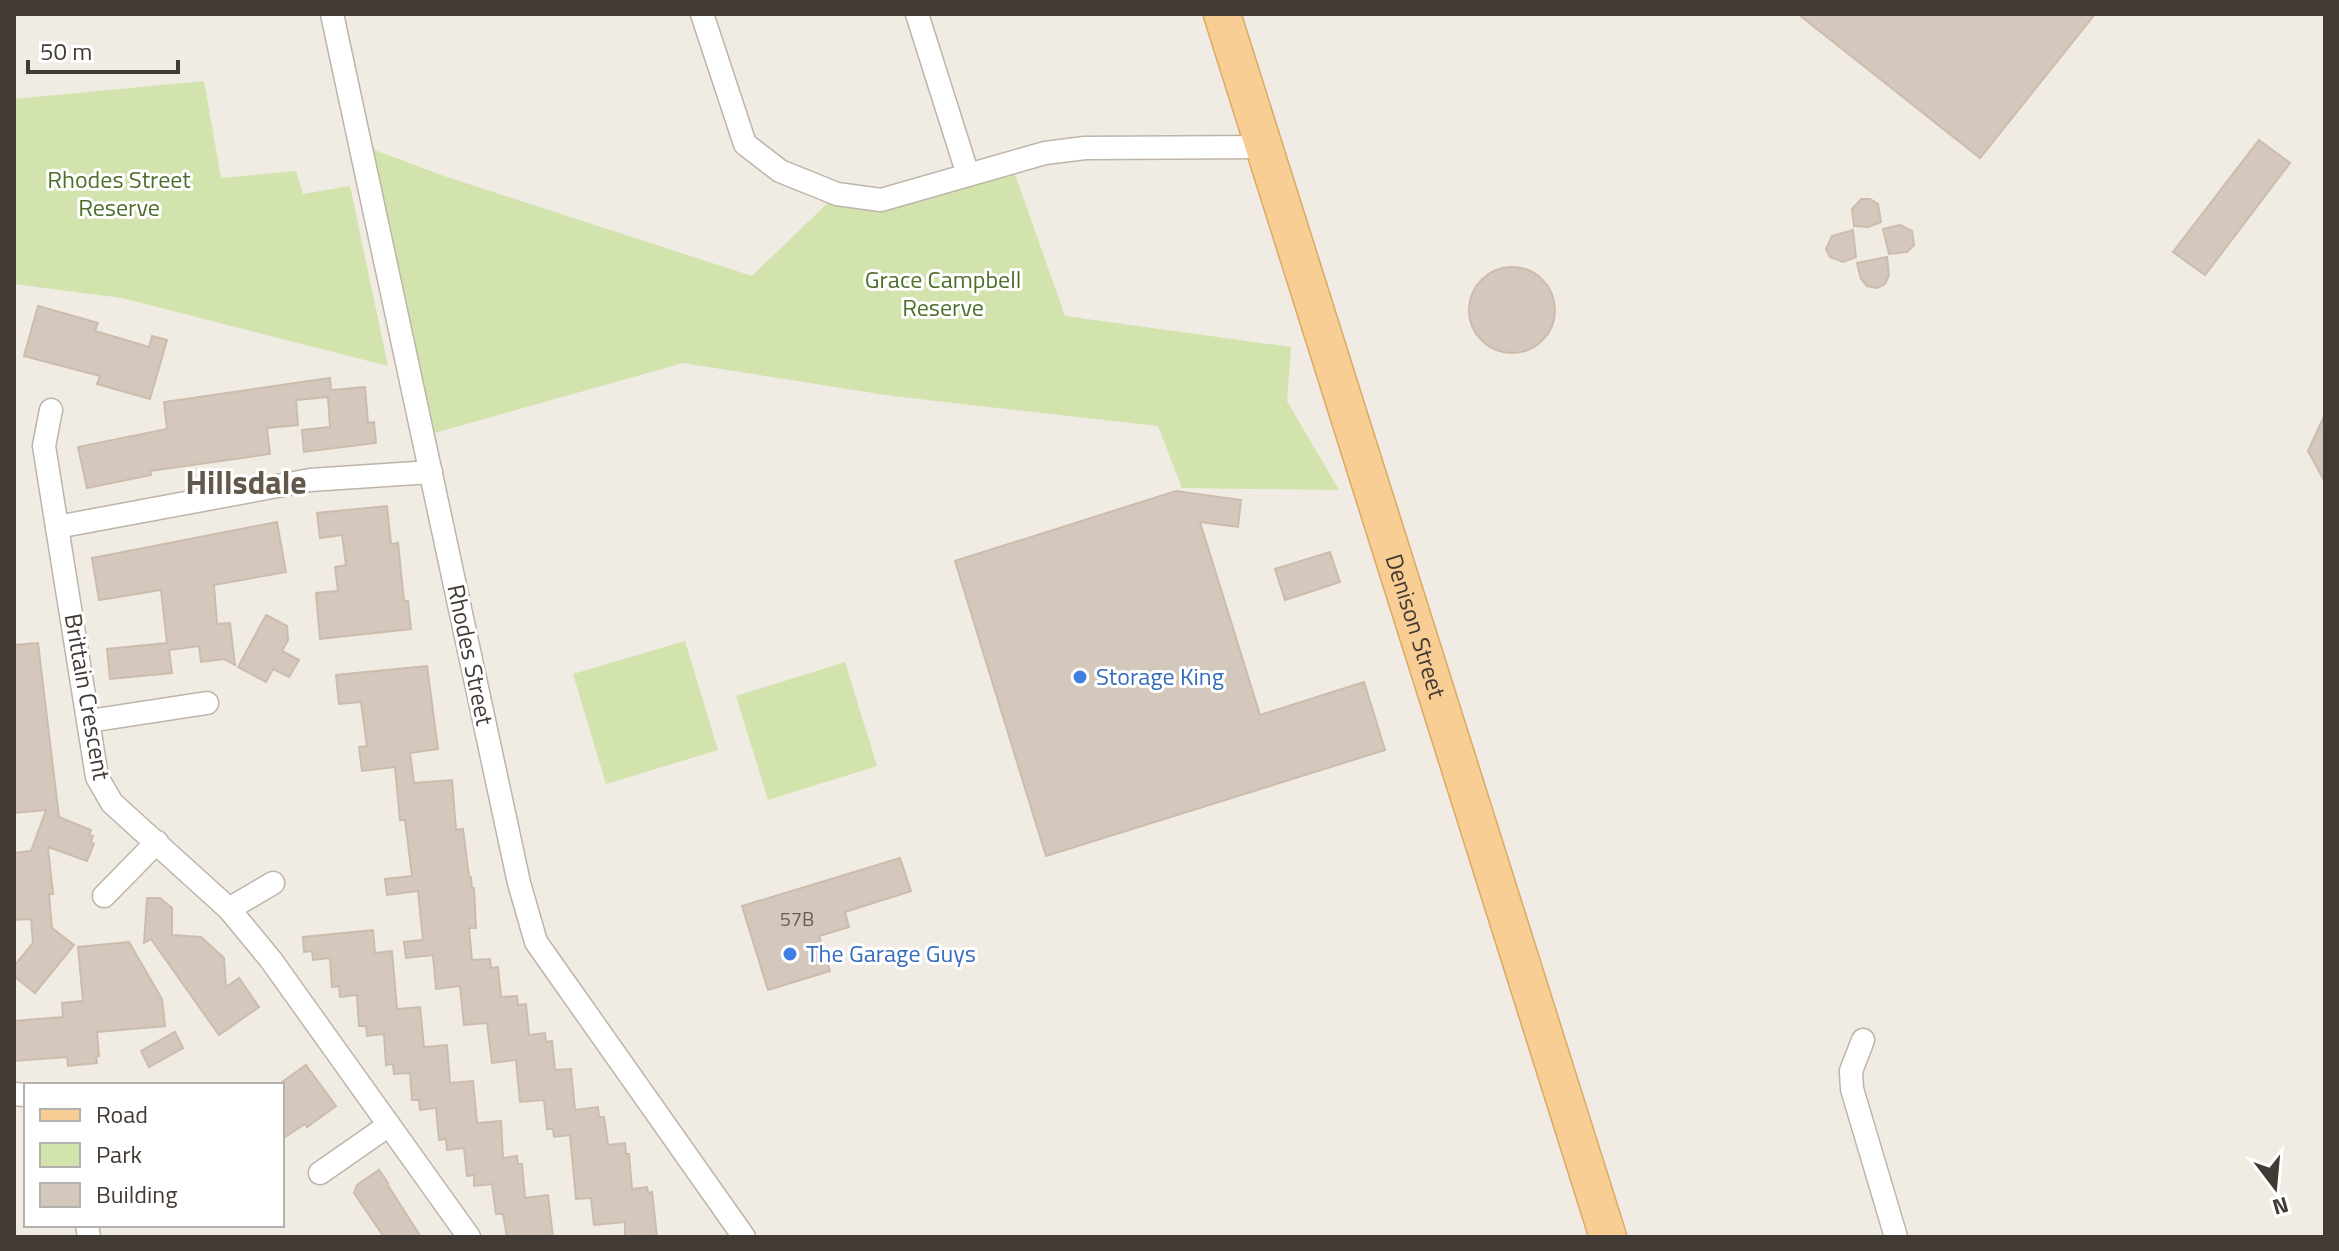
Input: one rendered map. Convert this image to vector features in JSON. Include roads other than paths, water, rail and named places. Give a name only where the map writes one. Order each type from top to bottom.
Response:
[{"type":"main road","name":"Denison Street","points":[[1222,14],[1608,1237]]},
{"type":"street","name":"Rhodes Street","points":[[332,14],[512,853],[536,942],[744,1237]]},
{"type":"street","points":[[702,14],[745,144],[780,171],[837,194],[881,200],[1045,153],[1085,148],[1264,147]]},
{"type":"street","points":[[917,14],[968,175]]},
{"type":"street","name":"Brittain Crescent","points":[[51,410],[44,446],[97,777],[104,791],[112,803],[229,909],[271,960],[469,1237]]},
{"type":"street","points":[[57,527],[310,480],[431,472]]},
{"type":"street","points":[[89,721],[207,703]]},
{"type":"street","points":[[104,896],[157,842]]},
{"type":"street","points":[[229,909],[273,883]]},
{"type":"street","points":[[1863,1040],[1851,1071],[1852,1089],[1896,1237]]},
{"type":"street","points":[[320,1173],[389,1125]]},
{"type":"place","name":"Storage King","points":[[1080,677]]},
{"type":"place","name":"The Garage Guys","points":[[790,954]]},
{"type":"district","name":"Hillsdale","points":[[246,483]]},
{"type":"park label","name":"Rhodes Street Reserve","points":[[119,194]]},
{"type":"park label","name":"Grace Campbell Reserve","points":[[943,294]]}]
